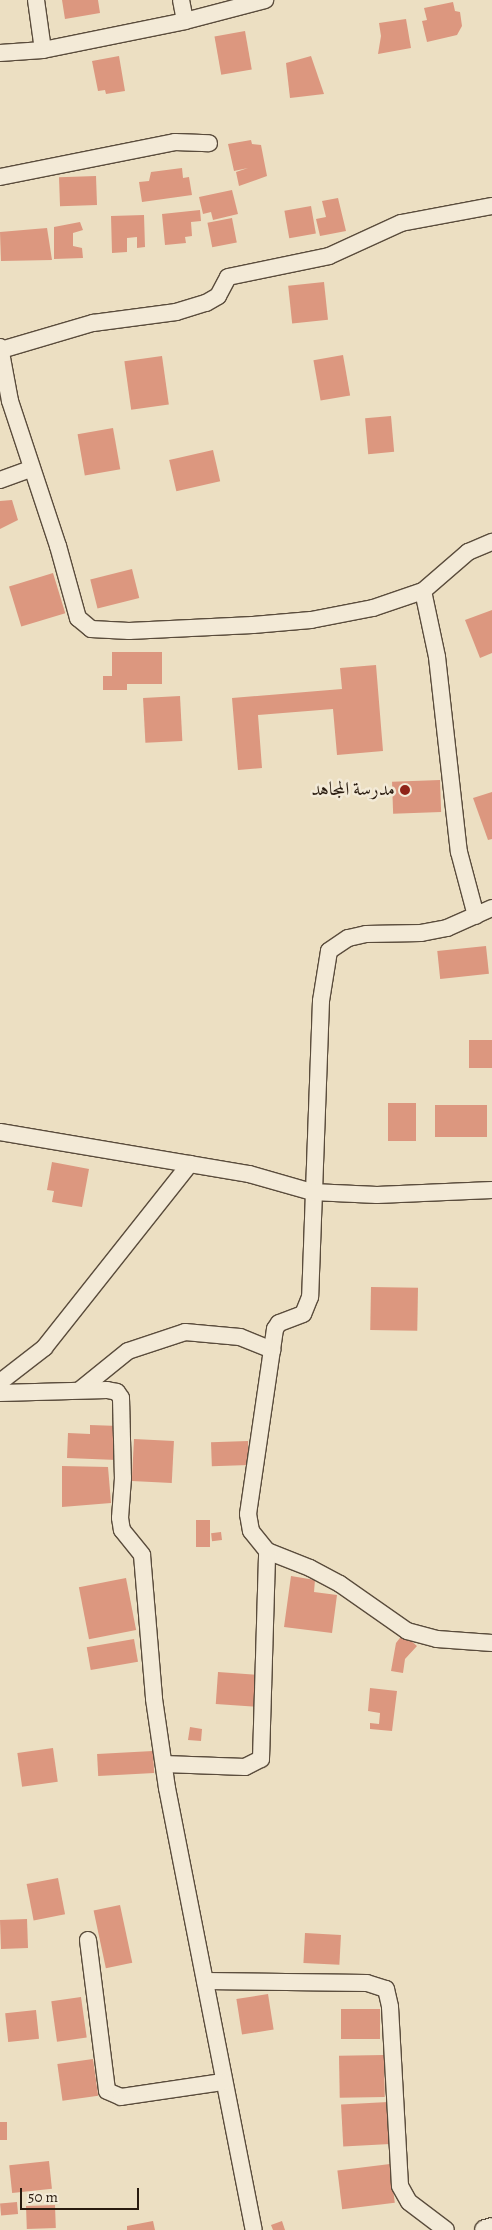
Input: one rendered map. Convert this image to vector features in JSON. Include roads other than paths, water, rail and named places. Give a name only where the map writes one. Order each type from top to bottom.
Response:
[{"type":"street","points":[[36,0],[44,50]]},
{"type":"street","points":[[181,0],[185,21]]},
{"type":"street","points":[[0,53],[44,50],[185,21],[265,0]]},
{"type":"street","points":[[0,177],[175,142],[209,143]]},
{"type":"street","points":[[492,206],[401,223],[329,256],[228,277],[218,296],[206,303],[176,312],[93,323],[0,349],[10,400],[31,470],[58,546],[78,618],[91,629],[129,631],[311,620],[373,608],[423,591],[468,552],[492,542]]},
{"type":"street","points":[[0,480],[31,470]]},
{"type":"street","points":[[423,591],[437,657],[459,852],[476,916]]},
{"type":"street","points":[[492,908],[435,931],[366,934],[348,938],[329,951],[321,1001],[312,1192],[314,1236],[308,1306],[303,1314],[279,1323],[272,1350],[248,1514],[251,1531],[267,1551],[310,1568],[340,1584],[407,1632],[437,1639],[492,1643]]},
{"type":"street","points":[[0,1132],[274,1179],[312,1192],[377,1195],[492,1190]]},
{"type":"street","points":[[0,1382],[44,1348],[190,1164]]},
{"type":"street","points":[[81,1389],[128,1351],[185,1332],[240,1337],[272,1350]]},
{"type":"street","points":[[0,1393],[81,1389],[112,1390],[121,1398],[123,1478],[120,1518],[122,1530],[142,1555],[151,1671],[164,1764],[223,2082],[254,2230]]},
{"type":"street","points":[[164,1764],[245,1767],[261,1759],[267,1551]]},
{"type":"street","points":[[88,1940],[107,2091],[121,2096],[223,2082]]},
{"type":"street","points":[[205,1981],[367,1982],[386,1989],[390,2007],[400,2186],[409,2202],[446,2230]]},
{"type":"street","points":[[485,2230],[492,2228]]},
{"type":"place","name":"مدرسة المجاهد","points":[[405,790]]}]
